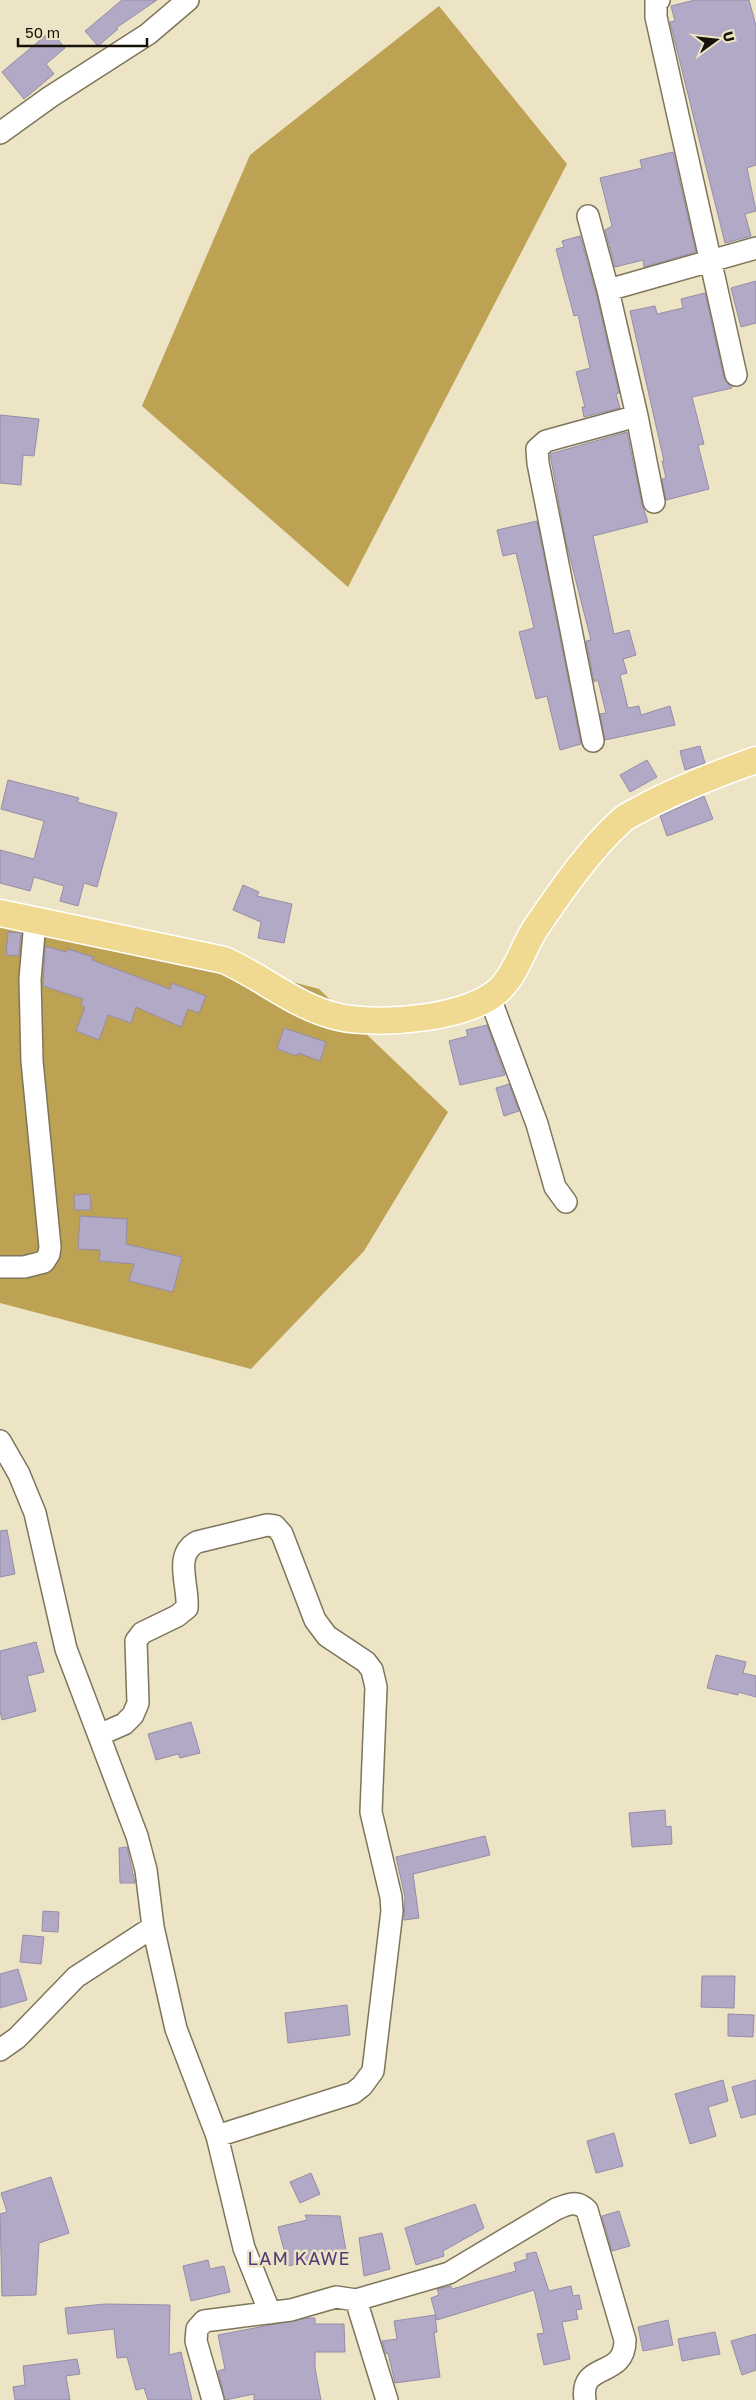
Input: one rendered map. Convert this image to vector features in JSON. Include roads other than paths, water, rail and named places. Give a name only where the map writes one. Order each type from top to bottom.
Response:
[{"type":"main road","points":[[0,913],[35,922],[224,960],[308,1006],[339,1017],[399,1021],[447,1013],[490,998],[512,975],[534,931],[571,878],[596,846],[624,818],[672,793],[756,760]]},
{"type":"street","points":[[0,134],[50,98],[148,34],[188,0]]},
{"type":"street","points":[[658,0],[656,2],[656,17],[736,375]]},
{"type":"street","points":[[588,216],[608,290],[637,416],[654,502]]},
{"type":"street","points":[[608,290],[710,259],[756,248]]},
{"type":"street","points":[[593,741],[538,463],[538,449],[546,441],[637,416]]},
{"type":"street","points":[[0,1267],[24,1267],[44,1262],[49,1254],[50,1246],[32,1061],[30,979],[35,922]]},
{"type":"street","points":[[490,998],[537,1124],[555,1187],[566,1202]]},
{"type":"street","points":[[0,1441],[19,1474],[35,1513],[66,1649],[137,1836],[146,1870],[153,1927],[176,2029],[217,2136],[244,2248],[270,2312]]},
{"type":"street","points":[[99,1735],[124,1724],[133,1715],[138,1703],[136,1641],[142,1632],[177,1616],[187,1608],[188,1596],[184,1555],[189,1546],[197,1542],[267,1525],[274,1526],[282,1534],[316,1620],[327,1636],[366,1662],[372,1670],[376,1687],[371,1812],[391,1897],[392,1911],[373,2071],[362,2086],[353,2093],[217,2136]]},
{"type":"street","points":[[0,2050],[17,2038],[76,1977],[153,1927]]},
{"type":"street","points":[[213,2400],[196,2341],[197,2329],[204,2321],[291,2310],[336,2297],[356,2300],[449,2273],[556,2209],[571,2203],[582,2204],[587,2210],[625,2345],[622,2359],[589,2378],[584,2390],[585,2400]]},
{"type":"street","points":[[356,2300],[387,2400]]},
{"type":"district","name":"LAM KAWE","points":[[299,2259]]}]
